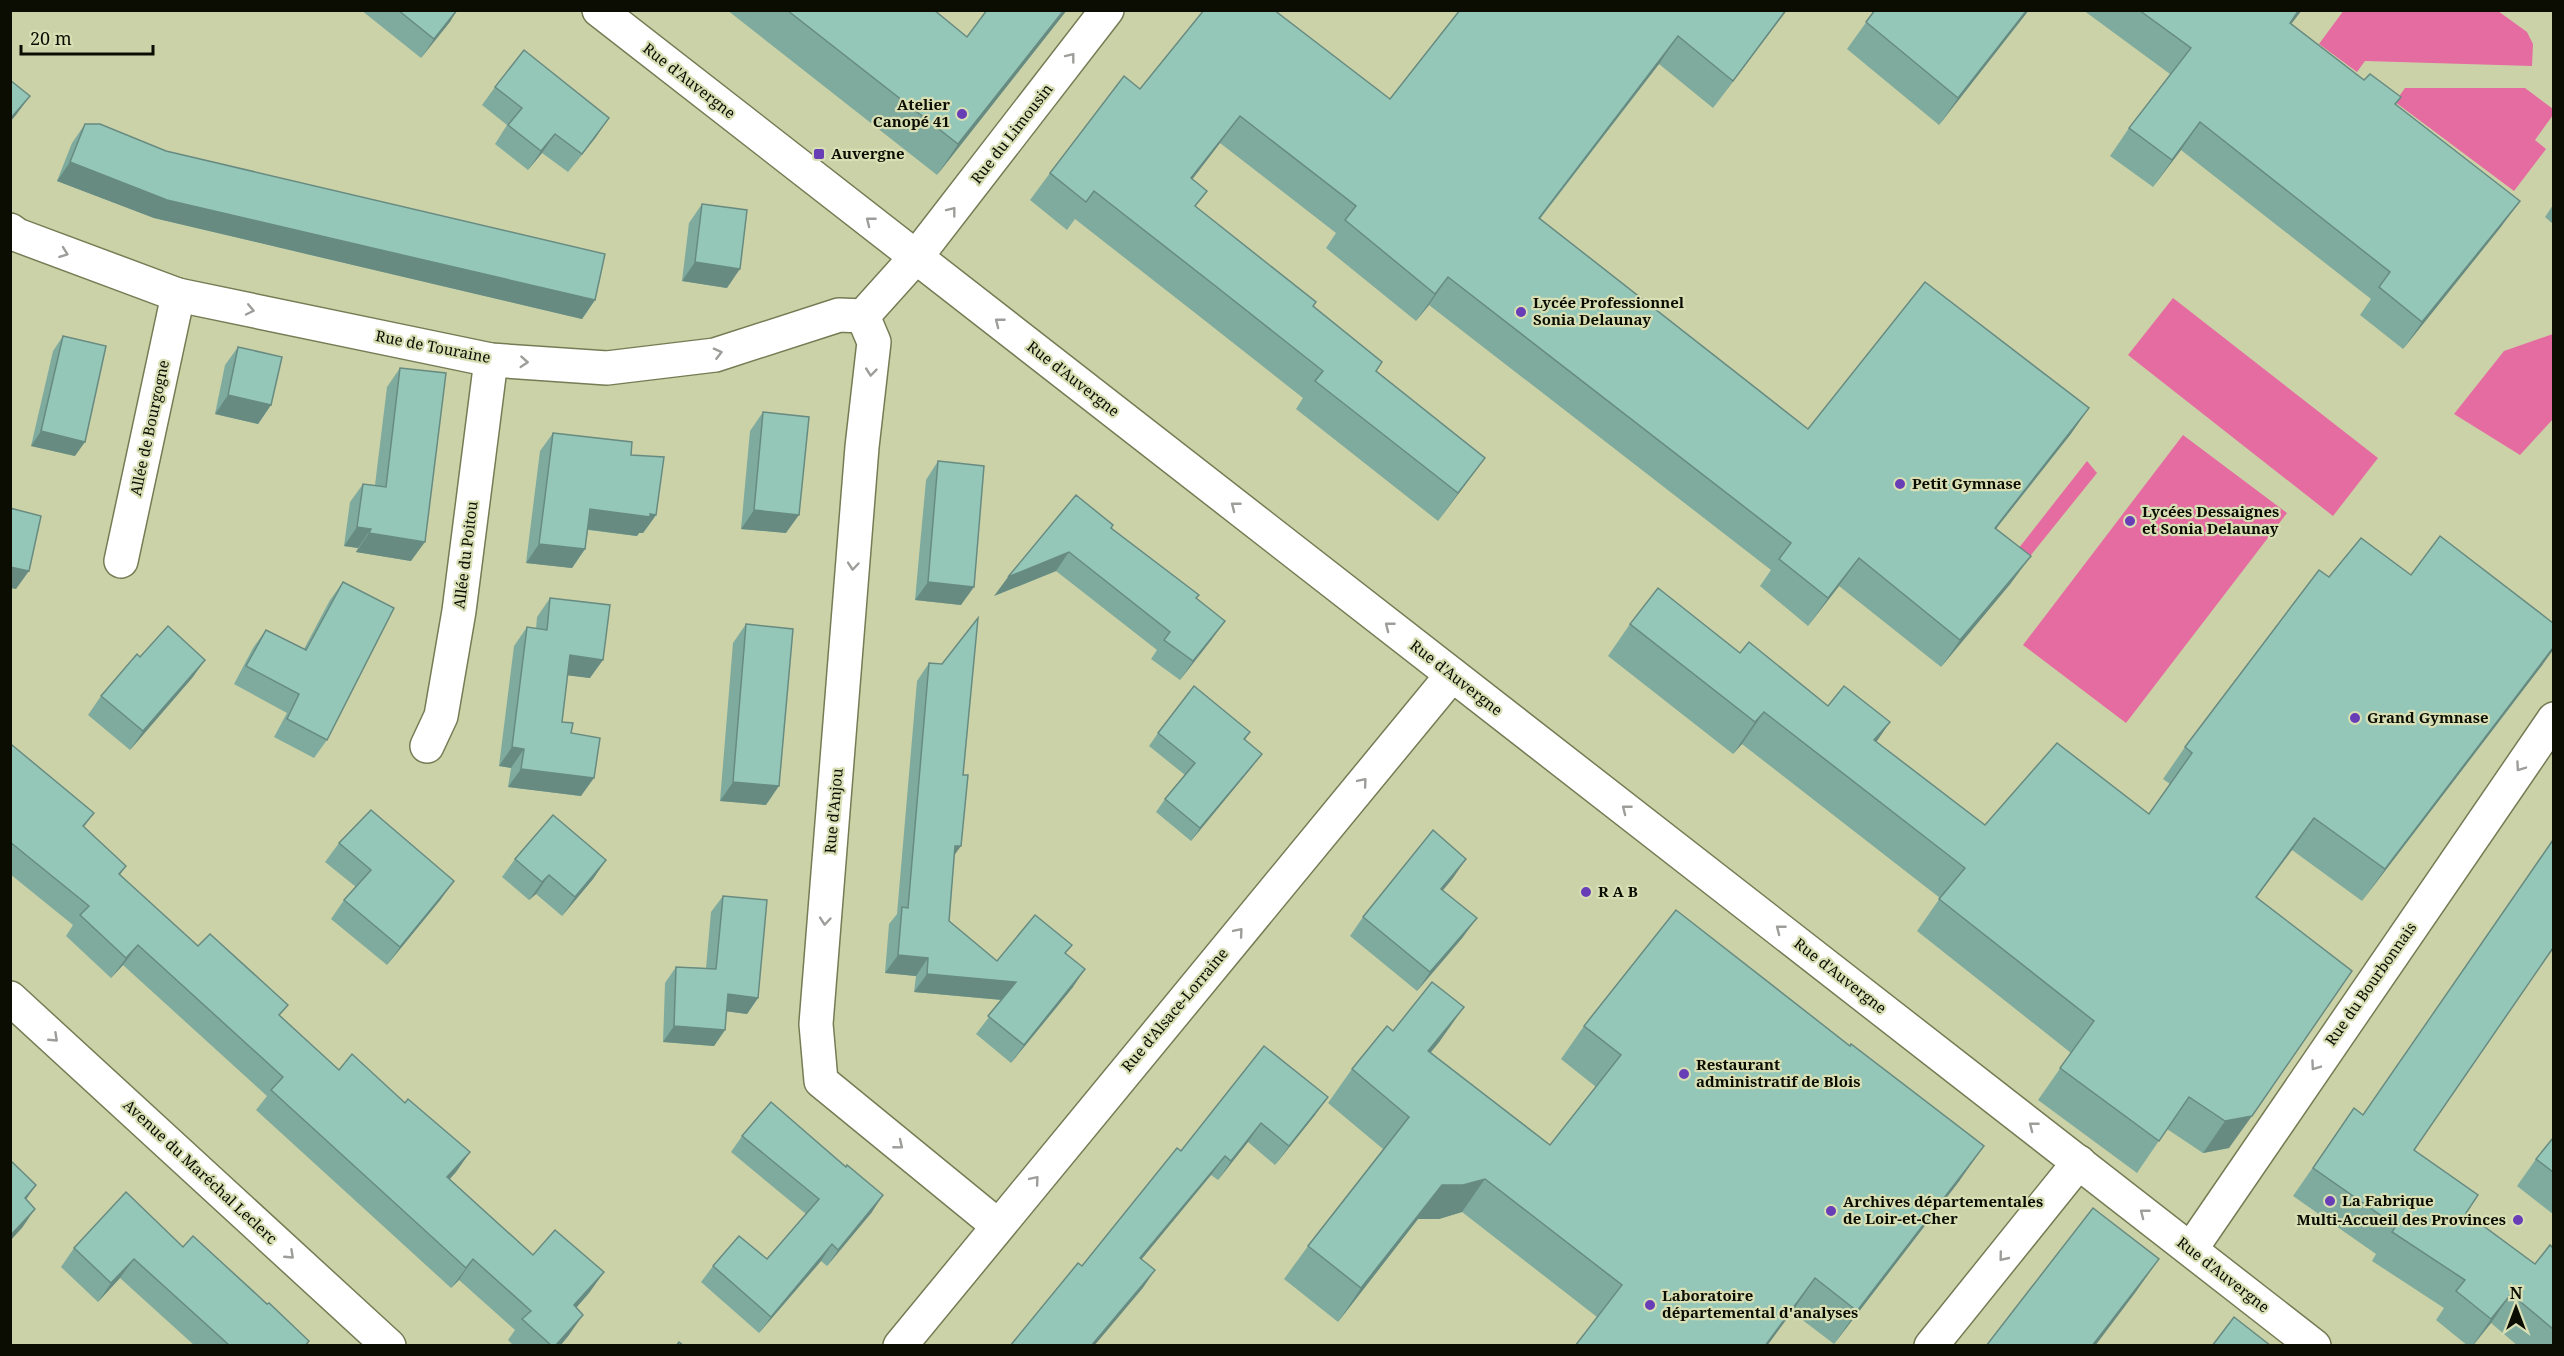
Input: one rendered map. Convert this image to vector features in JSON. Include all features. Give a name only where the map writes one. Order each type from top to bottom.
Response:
[{"type":"street","name":"Rue d'Auvergne","points":[[599,10],[2314,1346]]},
{"type":"street","name":"Rue du Limousin","points":[[863,316],[916,257],[1107,10]]},
{"type":"street","name":"Rue de Touraine","points":[[10,230],[17,235],[178,295],[491,360],[607,368],[715,355],[839,315],[863,316]]},
{"type":"street","name":"Allée de Bourgogne","points":[[121,561],[178,295]]},
{"type":"street","name":"Rue d'Anjou","points":[[863,316],[874,342],[861,459],[816,1024],[821,1081],[997,1225]]},
{"type":"street","name":"Allée du Poitou","points":[[427,746],[441,716],[453,646],[491,360]]},
{"type":"street","name":"Rue d'Alsace-Lorraine","points":[[900,1346],[997,1225],[1452,675]]},
{"type":"street","name":"Rue du Bourbonnais","points":[[2191,1249],[2553,719]]},
{"type":"street","name":"Avenue du Maréchal Leclerc","points":[[10,998],[389,1346]]},
{"type":"street","points":[[1931,1346],[2079,1162]]},
{"type":"shaded area","points":[[2344,10],[2498,11],[2527,32],[2533,44],[2532,66],[2365,61],[2357,72],[2319,44]]},
{"type":"shaded area","points":[[2405,88],[2525,88],[2553,109],[2553,115],[2535,140],[2546,149],[2514,191],[2395,102]]},
{"type":"shaded area","points":[[2173,298],[2378,458],[2333,516],[2128,355]]},
{"type":"shaded area","points":[[2553,334],[2553,419],[2520,455],[2454,414],[2504,351]]},
{"type":"shaded area","points":[[2183,435],[2287,513],[2126,723],[2023,645]]},
{"type":"shaded area","points":[[2087,461],[2097,473],[2018,571],[2011,558]]},
{"type":"building","points":[[398,10],[457,10],[434,39]]},
{"type":"building","points":[[787,10],[934,10],[967,37],[987,10],[1064,10],[958,144]]},
{"type":"building","points":[[1204,10],[1274,10],[1390,99],[1460,10],[1786,10],[1733,81],[1678,36],[1539,218],[1808,429],[1925,282],[2089,408],[1995,528],[2031,556],[1960,640],[1859,558],[1828,598],[1779,559],[1791,543],[1448,277],[1435,294],[1345,220],[1356,206],[1240,116],[1191,178],[1207,191],[1195,206],[1316,302],[1313,306],[1382,362],[1376,371],[1485,458],[1458,493],[1315,381],[1323,371],[1218,288],[1094,191],[1086,202],[1050,173],[1124,76],[1140,89]]},
{"type":"building","points":[[1875,10],[2027,10],[1958,98],[1866,22]]},
{"type":"building","points":[[2139,10],[2299,10],[2290,23],[2364,80],[2370,74],[2401,97],[2395,104],[2520,201],[2422,322],[2379,287],[2390,272],[2200,122],[2172,160],[2129,128],[2191,48]]},
{"type":"building","points":[[524,50],[609,118],[582,154],[555,134],[541,151],[508,125],[522,108],[495,87]]},
{"type":"building","points":[[10,80],[30,96],[10,119]]},
{"type":"building","points":[[85,124],[100,124],[166,151],[605,254],[595,300],[167,200],[70,162]]},
{"type":"building","points":[[702,204],[747,210],[740,269],[695,262]]},
{"type":"building","points":[[63,336],[106,346],[85,442],[41,431]]},
{"type":"building","points":[[238,347],[282,357],[271,405],[228,395]]},
{"type":"building","points":[[400,368],[446,373],[425,542],[369,533],[371,529],[357,527],[363,484],[386,487]]},
{"type":"building","points":[[763,412],[809,417],[799,515],[754,510]]},
{"type":"building","points":[[553,433],[632,442],[631,455],[664,457],[656,515],[650,514],[650,517],[590,509],[585,549],[539,544]]},
{"type":"building","points":[[938,461],[984,466],[974,587],[928,582]]},
{"type":"building","points":[[1076,495],[1113,525],[1111,528],[1199,595],[1196,598],[1225,621],[1193,661],[1164,640],[1170,632],[1069,552],[1008,577]]},
{"type":"building","points":[[10,508],[41,516],[29,571],[10,567]]},
{"type":"building","points":[[2440,536],[2553,623],[2553,648],[2385,869],[2314,818],[2256,897],[2352,971],[2252,1116],[2225,1121],[2189,1097],[2159,1141],[2060,1068],[2094,1021],[1939,899],[1965,868],[1764,712],[1755,722],[1630,624],[1658,588],[1740,653],[1749,642],[1828,706],[1844,686],[1890,722],[1874,740],[1985,825],[2057,743],[2149,814],[2192,753],[2185,747],[2319,570],[2329,577],[2361,538],[2411,575]]},
{"type":"building","points":[[343,582],[394,608],[327,740],[287,719],[299,694],[246,666],[266,630],[306,650]]},
{"type":"building","points":[[550,598],[610,605],[603,660],[570,655],[562,722],[573,723],[571,733],[600,738],[594,778],[521,769],[524,749],[512,747],[527,627],[547,630]]},
{"type":"building","points":[[978,618],[963,775],[968,775],[961,846],[955,846],[949,921],[997,961],[1035,915],[1072,945],[1065,953],[1085,969],[1024,1045],[988,1016],[1016,982],[927,974],[928,958],[898,955],[902,907],[908,908],[929,663],[942,664]]},
{"type":"building","points":[[746,624],[793,629],[779,786],[733,782]]},
{"type":"building","points":[[168,626],[205,660],[143,731],[101,696],[137,654],[140,657]]},
{"type":"building","points":[[1194,686],[1250,732],[1244,739],[1262,754],[1200,828],[1165,799],[1195,763],[1158,733]]},
{"type":"building","points":[[12,745],[94,813],[83,826],[126,866],[119,874],[198,946],[210,934],[288,1005],[279,1015],[339,1070],[352,1054],[405,1103],[408,1099],[470,1152],[447,1177],[533,1255],[555,1230],[604,1272],[574,1305],[583,1315],[555,1346],[552,1346],[522,1319],[531,1311],[473,1259],[466,1268],[271,1090],[283,1077],[138,945],[126,958],[80,915],[89,906],[10,842],[10,747]]},
{"type":"building","points":[[371,810],[454,881],[400,947],[344,900],[371,870],[339,843]]},
{"type":"building","points":[[553,815],[606,860],[575,897],[549,875],[542,882],[515,859]]},
{"type":"building","points":[[1433,830],[1466,859],[1441,889],[1477,918],[1430,972],[1363,917]]},
{"type":"building","points":[[2553,840],[2553,948],[2414,1150],[2478,1195],[2466,1213],[2535,1264],[2550,1245],[2553,1248],[2553,1329],[2511,1294],[2491,1319],[2456,1291],[2465,1280],[2392,1232],[2396,1226],[2313,1168],[2354,1108],[2363,1115]]},
{"type":"building","points":[[723,896],[767,900],[758,998],[728,994],[725,1030],[674,1026],[676,967],[716,969]]},
{"type":"building","points":[[1676,910],[1850,1046],[1851,1044],[1984,1146],[1857,1311],[1815,1278],[1765,1346],[1575,1346],[1622,1285],[1485,1179],[1463,1185],[1442,1185],[1361,1288],[1308,1246],[1409,1117],[1352,1069],[1387,1026],[1393,1031],[1432,982],[1464,1007],[1428,1051],[1550,1145],[1621,1055],[1584,1026]]},
{"type":"building","points":[[1264,1046],[1328,1097],[1289,1146],[1261,1123],[1231,1161],[1225,1156],[1140,1258],[1155,1270],[1091,1346],[1010,1346],[1078,1263],[1082,1266],[1177,1148],[1181,1151]]},
{"type":"building","points":[[771,1102],[846,1167],[847,1165],[883,1195],[838,1250],[832,1244],[771,1317],[713,1266],[739,1236],[767,1259],[819,1199],[742,1136]]},
{"type":"building","points":[[2553,1138],[2553,1172],[2536,1159]]},
{"type":"building","points":[[10,1160],[36,1185],[25,1198],[35,1209],[10,1236]]},
{"type":"building","points":[[126,1192],[183,1247],[193,1236],[309,1341],[305,1346],[228,1346],[134,1259],[111,1283],[74,1248]]},
{"type":"building","points":[[2093,1208],[2159,1259],[2092,1346],[1986,1346]]},
{"type":"building","points":[[2234,1317],[2271,1346],[2212,1346]]},
{"type":"place","name":"Atelier Canopé 41","points":[[962,114]]},
{"type":"place","name":"Auvergne","points":[[819,154]]},
{"type":"place","name":"Lycée Professionnel Sonia Delaunay","points":[[1521,312]]},
{"type":"place","name":"Petit Gymnase","points":[[1900,484]]},
{"type":"place","name":"Lycées Dessaignes et Sonia Delaunay","points":[[2130,521]]},
{"type":"place","name":"Grand Gymnase","points":[[2355,718]]},
{"type":"place","name":"R A B","points":[[1586,892]]},
{"type":"place","name":"Restaurant administratif de Blois","points":[[1684,1074]]},
{"type":"place","name":"La Fabrique","points":[[2330,1201]]},
{"type":"place","name":"Archives départementales de Loir-et-Cher","points":[[1831,1211]]},
{"type":"place","name":"Multi-Accueil des Provinces","points":[[2518,1220]]},
{"type":"place","name":"Laboratoire départemental d'analyses","points":[[1650,1305]]}]
